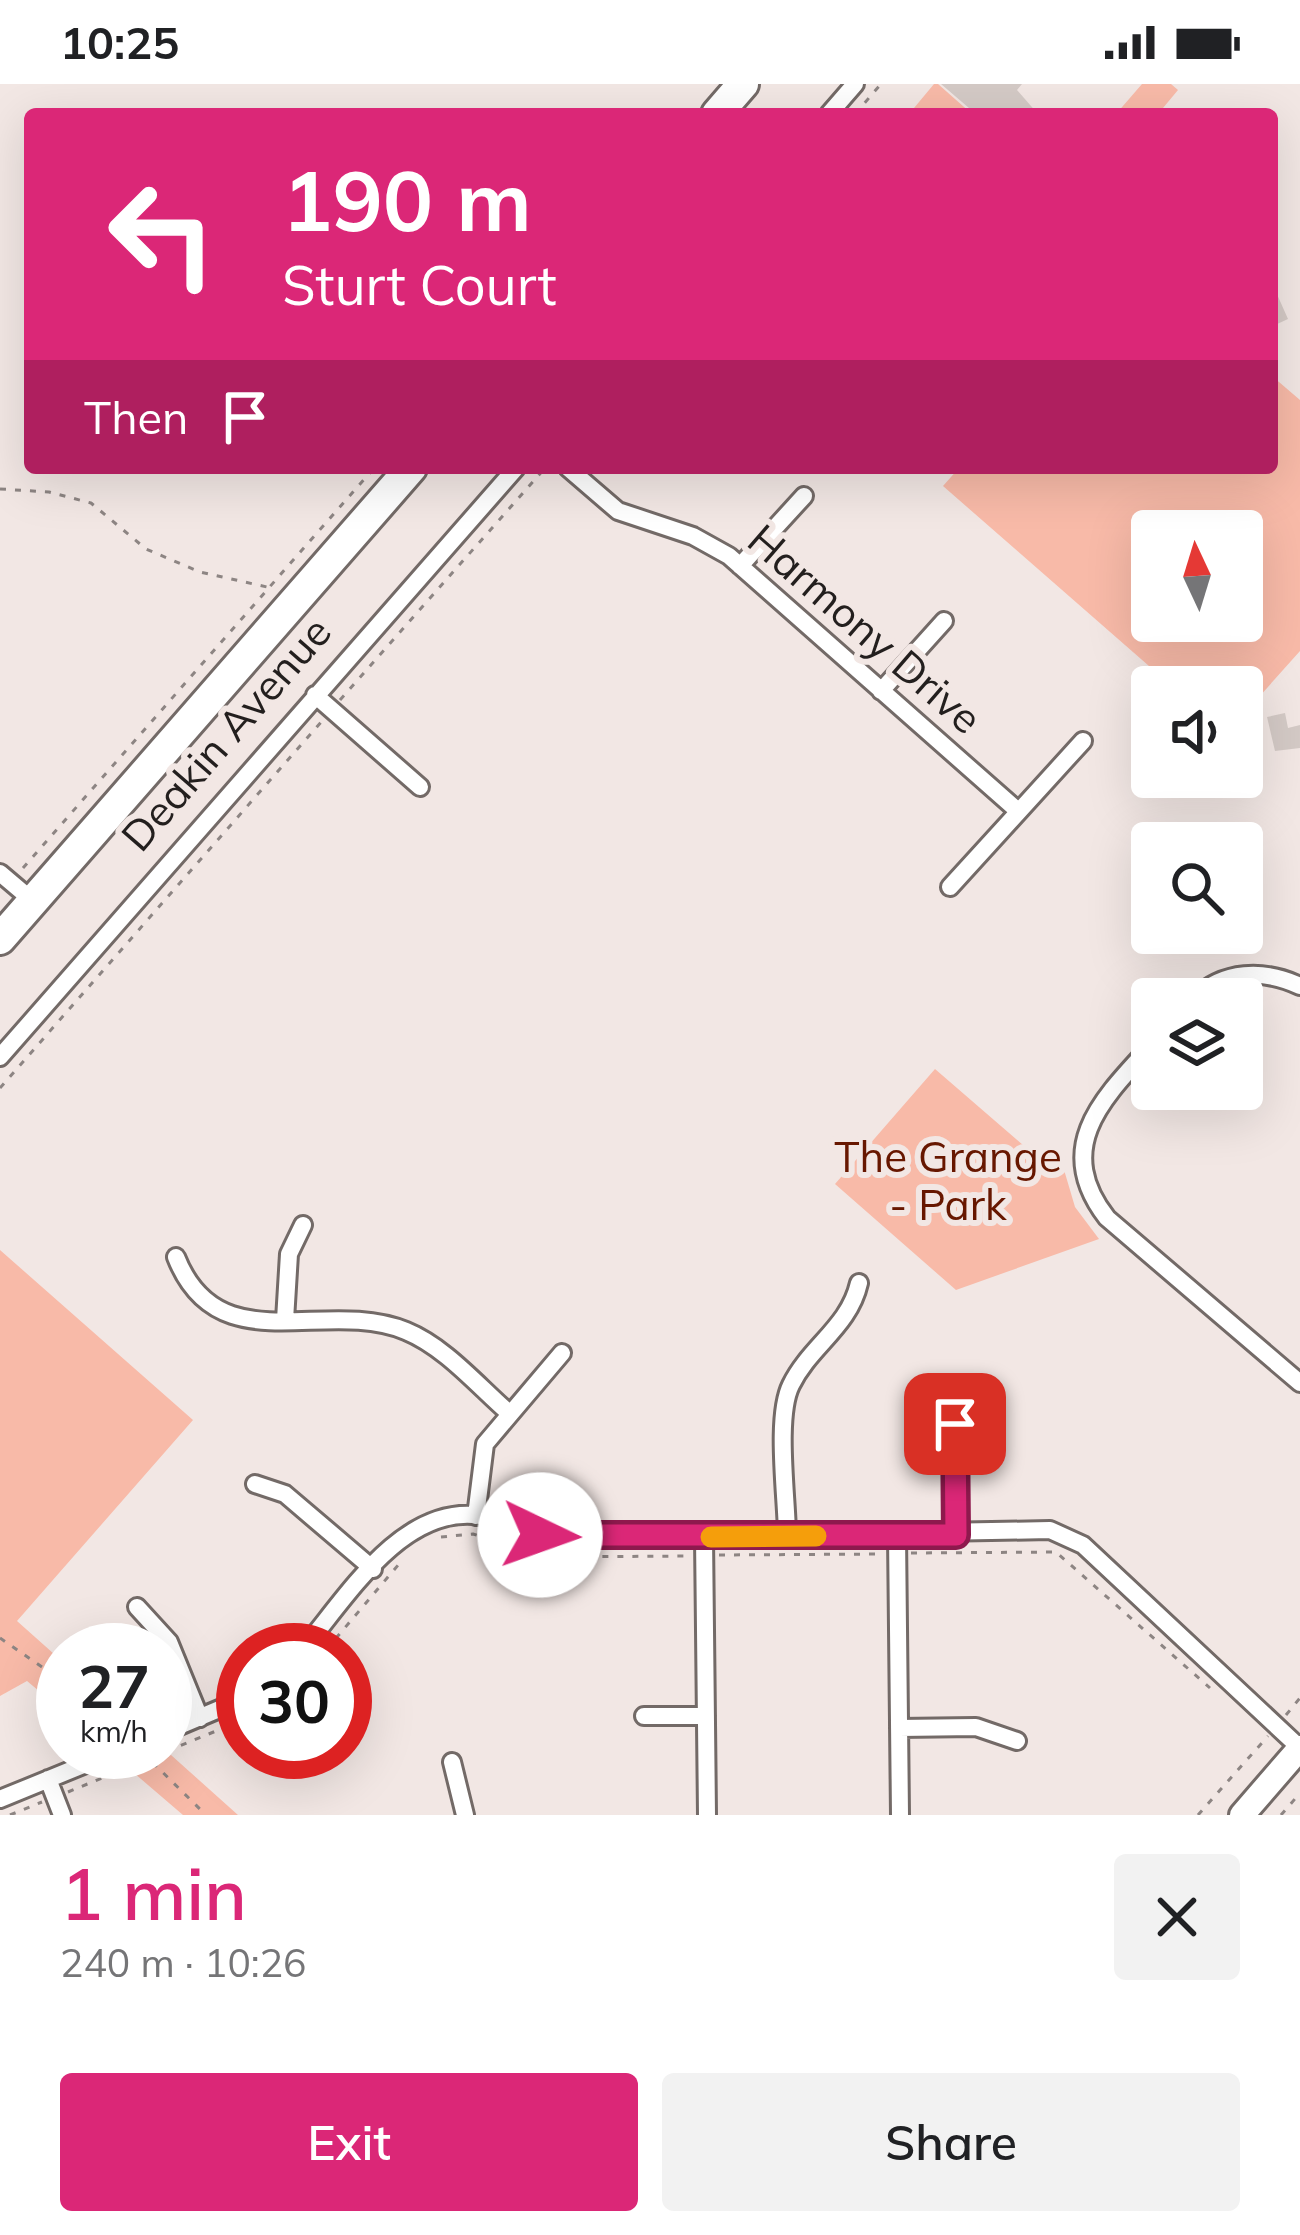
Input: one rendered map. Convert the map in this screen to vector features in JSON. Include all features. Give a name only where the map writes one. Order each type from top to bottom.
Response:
[{"type":"highway","points":[[722,108],[743,84]]},
{"type":"highway","name":"Deakin Avenue","points":[[0,939],[14,886],[405,474]]},
{"type":"street","name":"Deakin Avenue","points":[[0,1057],[511,474]]},
{"type":"street","name":"Harmony Drive","points":[[575,474],[618,511],[714,545],[1018,811]]},
{"type":"street","points":[[740,566],[804,496]]},
{"type":"street","points":[[881,691],[944,621]]},
{"type":"street","points":[[316,695],[420,787]]},
{"type":"street","points":[[950,887],[1083,741]]},
{"type":"street","points":[[1229,978],[1268,975],[1300,986]]},
{"type":"street","points":[[1131,1071],[1091,1120],[1083,1152],[1087,1185],[1107,1219],[1300,1383]]},
{"type":"street","points":[[285,1319],[289,1254],[303,1226]]},
{"type":"street","points":[[176,1257],[191,1288],[214,1310],[241,1319],[378,1323],[406,1331],[436,1348],[508,1412]]},
{"type":"street","points":[[787,1536],[787,1395],[798,1373],[844,1320],[859,1283]]},
{"type":"street","points":[[476,1516],[481,1454],[508,1412],[562,1353]]},
{"type":"street","points":[[955,1424],[956,1535]]},
{"type":"street","points":[[255,1484],[285,1494],[373,1569]]},
{"type":"street","points":[[326,1623],[416,1529],[452,1516],[476,1516],[564,1539],[705,1546],[787,1536],[897,1544],[1006,1534],[1059,1543],[1100,1566],[1279,1723],[1300,1748],[1251,1812]]},
{"type":"street","points":[[897,1544],[900,1815]]},
{"type":"street","points":[[705,1546],[707,1815]]},
{"type":"street","points":[[137,1607],[169,1642],[200,1718]]},
{"type":"street","points":[[192,1721],[216,1711]]},
{"type":"street","points":[[644,1717],[706,1716]]},
{"type":"street","points":[[1279,1723],[1300,1732]]},
{"type":"street","points":[[899,1728],[976,1727],[1017,1741]]},
{"type":"street","points":[[452,1762],[465,1815]]},
{"type":"street","points":[[0,1799],[52,1788],[68,1779]]},
{"type":"street","points":[[52,1788],[62,1815]]},
{"type":"path","points":[[860,108],[881,84]]},
{"type":"path","points":[[14,886],[369,474]]},
{"type":"path","points":[[0,1088],[540,474]]},
{"type":"path","points":[[0,489],[49,492],[91,503],[146,549],[200,572],[268,587]]},
{"type":"path","points":[[433,1540],[473,1534],[547,1557],[705,1546],[897,1544],[1056,1552],[1214,1691]]},
{"type":"path","points":[[349,1623],[410,1552]]},
{"type":"path","points":[[0,1639],[36,1662]]},
{"type":"path","points":[[1198,1815],[1300,1698]]},
{"type":"path","points":[[10,1815],[52,1788],[82,1779]]},
{"type":"path","points":[[169,1779],[206,1815]]},
{"type":"path","points":[[1281,1815],[1300,1793]]},
{"type":"green space","points":[[938,84],[965,108],[914,108]]},
{"type":"green space","points":[[1142,84],[1171,84],[1178,90],[1163,108],[1121,108]]},
{"type":"green space","points":[[1278,381],[1300,400],[1300,651],[1263,692],[1263,666],[1149,666],[943,486],[954,474],[1278,474]]},
{"type":"green space","name":"The Grange - Park","points":[[935,1069],[1045,1164],[1062,1163],[1075,1207],[1099,1239],[956,1290],[835,1184]]},
{"type":"green space","points":[[0,1250],[193,1420],[17,1621],[36,1638],[36,1688],[27,1681],[0,1696]]},
{"type":"green space","points":[[192,1774],[238,1815],[183,1815],[141,1779],[192,1779]]},
{"type":"building","points":[[941,84],[1022,84],[1017,90],[1033,108],[969,108]]},
{"type":"building","points":[[1278,296],[1288,319],[1278,324]]},
{"type":"building","points":[[1285,713],[1288,728],[1300,725],[1300,748],[1275,751],[1267,717]]},
{"type":"slow traffic","points":[[711,1537],[816,1536]]},
{"type":"route","points":[[540,1535],[564,1539],[956,1535],[955,1424]]}]
